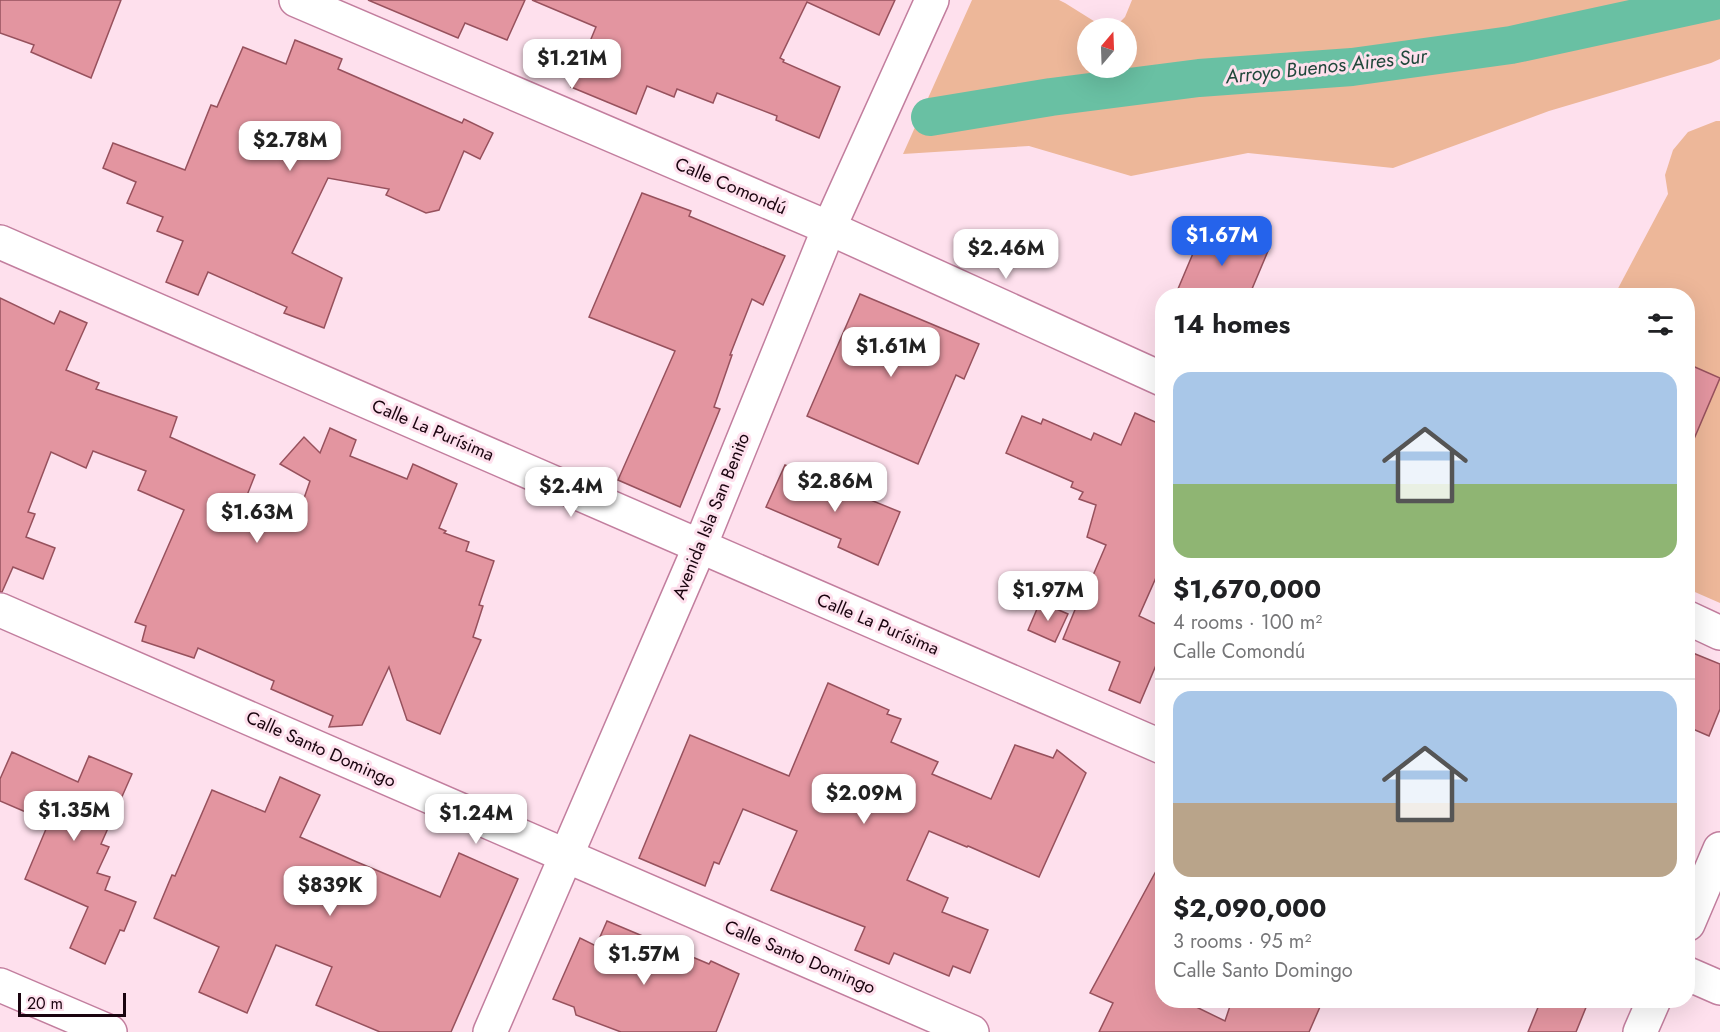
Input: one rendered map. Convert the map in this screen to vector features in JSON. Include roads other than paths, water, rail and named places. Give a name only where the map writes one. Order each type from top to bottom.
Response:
[{"type":"street","name":"Calle Comondú","points":[[296,0],[829,228],[1155,376]]},
{"type":"street","name":"Avenida Isla San Benito","points":[[489,1032],[700,546],[829,228],[932,0]]},
{"type":"street","name":"Calle La Purísima","points":[[0,243],[1155,744]]},
{"type":"street","name":"Calle Santo Domingo","points":[[0,610],[972,1032]]},
{"type":"street","points":[[1695,621],[1720,633]]},
{"type":"street","points":[[1695,908],[1720,849]]},
{"type":"street","points":[[1695,977],[1720,988]]},
{"type":"street","points":[[0,985],[110,1032]]},
{"type":"street","points":[[1640,1032],[1650,1008]]},
{"type":"waterway","name":"Arroyo Buenos Aires Sur","points":[[930,117],[1051,97],[1199,78],[1352,67],[1511,45],[1719,0]]}]
